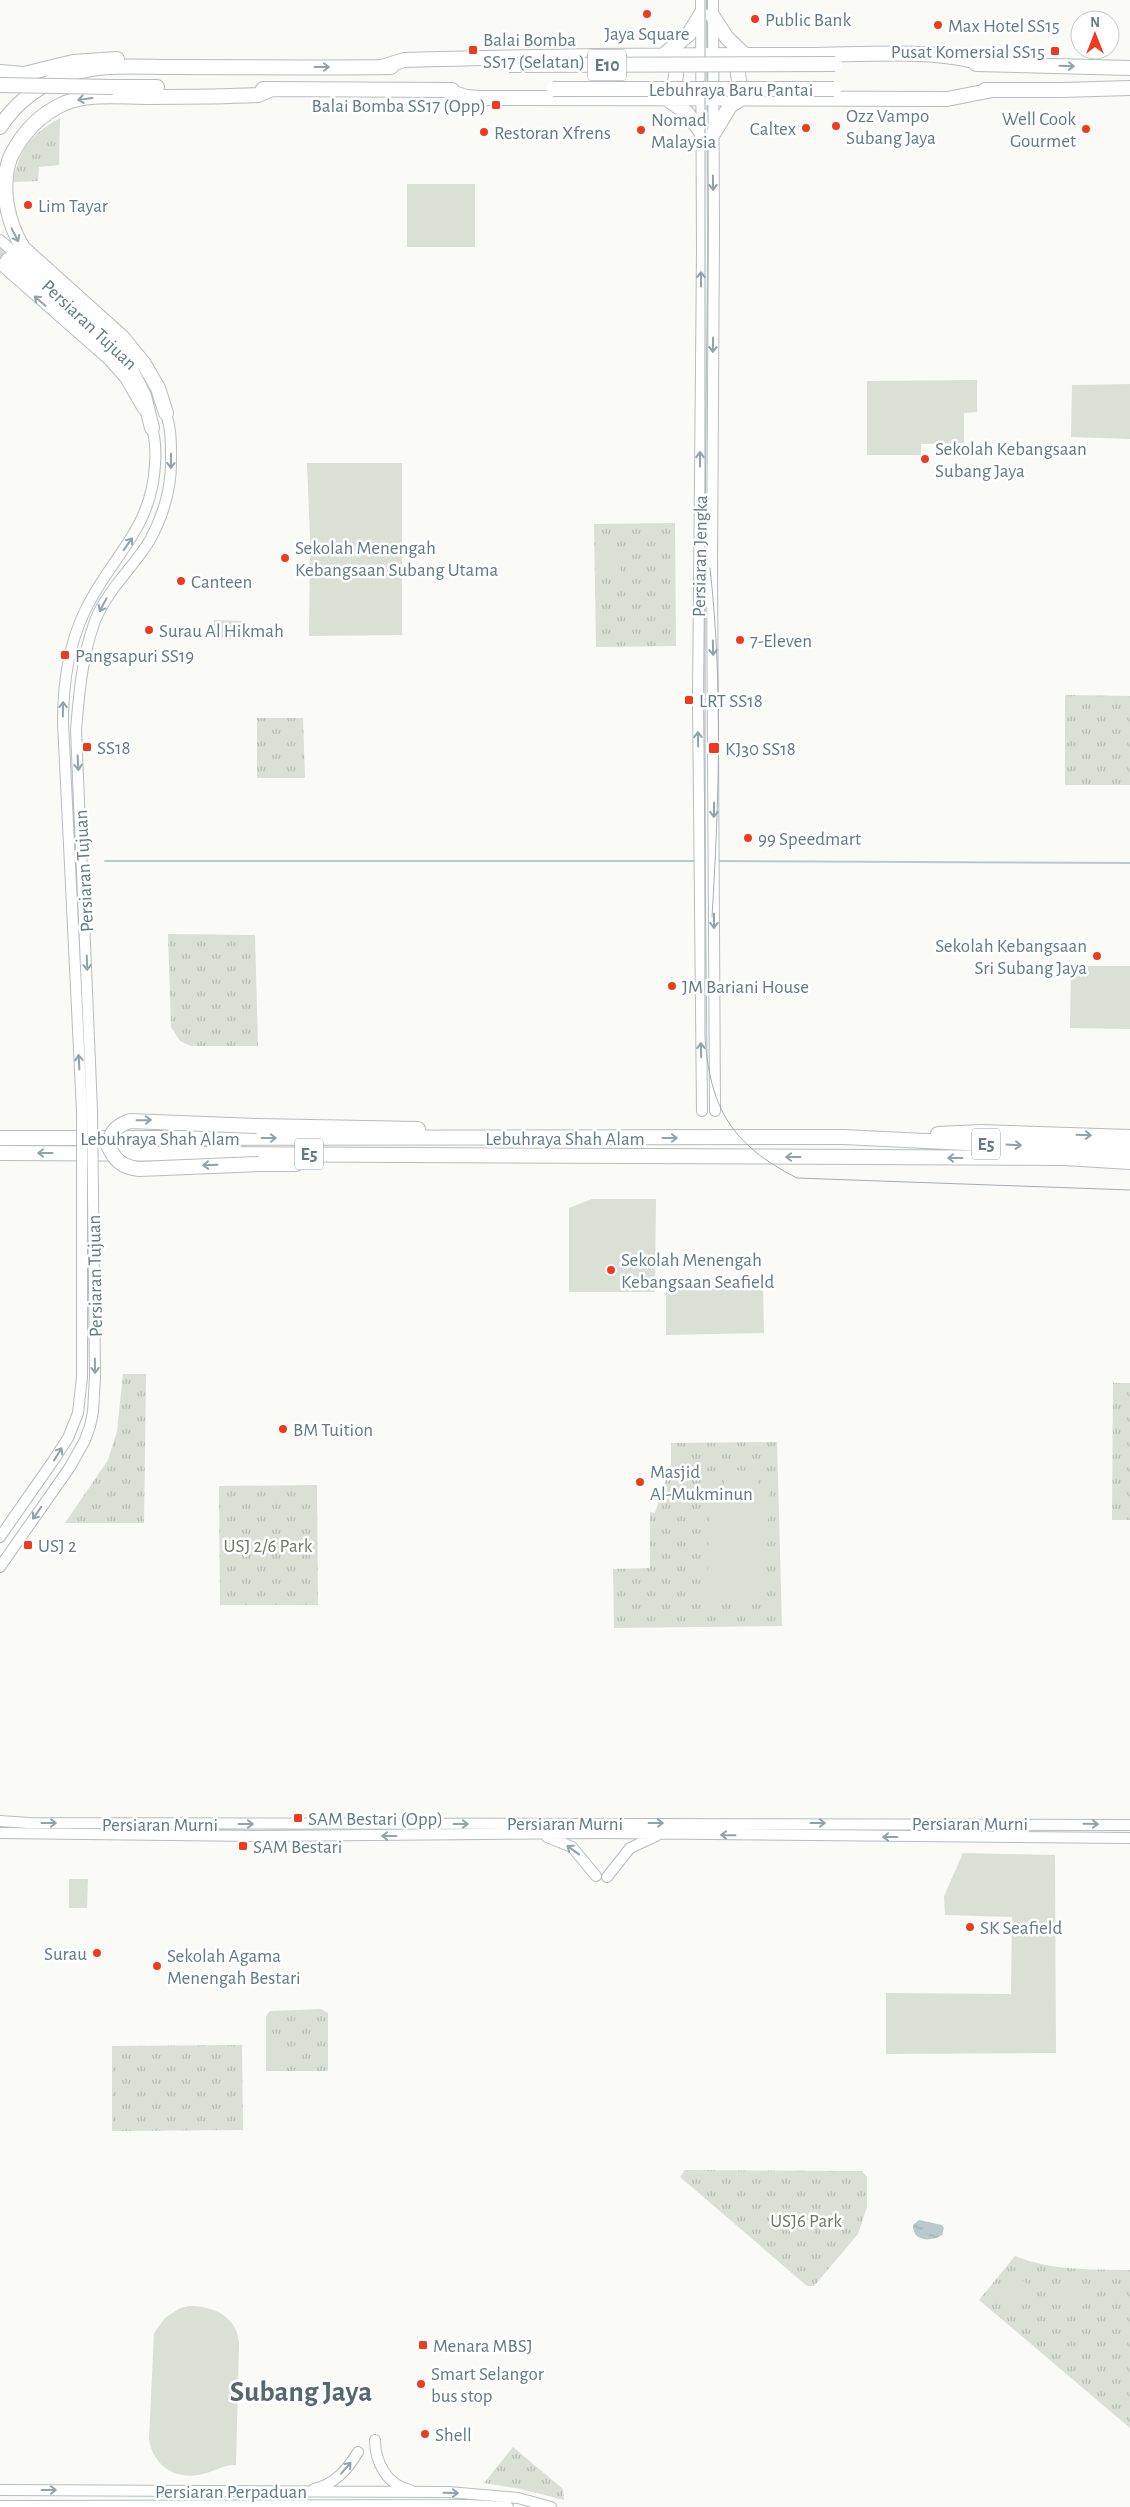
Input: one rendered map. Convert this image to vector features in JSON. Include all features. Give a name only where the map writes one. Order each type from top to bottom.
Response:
[{"type":"highway","points":[[665,54],[689,34],[705,10],[726,38],[744,55]]},
{"type":"highway","points":[[665,54],[670,57],[677,71],[675,82],[665,98]]},
{"type":"highway","points":[[382,67],[404,60],[665,54],[904,55],[966,58],[983,64]]},
{"type":"highway","points":[[744,55],[740,58],[738,71],[744,98]]},
{"type":"highway","points":[[0,72],[24,74],[73,62],[91,60],[253,60],[273,66]]},
{"type":"highway","name":"Lebuhraya Baru Pantai","points":[[273,66],[983,64],[1130,68]]},
{"type":"highway","points":[[0,127],[18,105],[38,88],[70,74],[110,68],[273,66]]},
{"type":"highway","points":[[0,85],[272,89]]},
{"type":"highway","name":"Lebuhraya Baru Pantai","points":[[272,89],[993,90],[1130,88]]},
{"type":"highway","points":[[166,413],[158,388],[144,364],[123,338],[23,248],[11,227],[4,201],[8,162],[27,130],[53,109],[68,102],[112,97],[258,95],[272,89]]},
{"type":"highway","points":[[444,90],[466,97],[480,98],[706,99],[947,99],[993,90]]},
{"type":"highway","points":[[665,98],[688,114],[707,133],[730,106],[744,98]]},
{"type":"highway","points":[[4,262],[129,366],[144,396],[152,428]]},
{"type":"highway","points":[[619,1156],[544,1162],[259,1164],[140,1169],[128,1168],[119,1163],[108,1145],[112,1133],[118,1126],[130,1121],[256,1126],[446,1129],[621,1138]]},
{"type":"highway","points":[[843,1137],[981,1132],[1130,1137]]},
{"type":"highway","name":"Lebuhraya Shah Alam","points":[[0,1138],[843,1137],[1130,1151]]},
{"type":"highway","name":"Lebuhraya Shah Alam","points":[[0,1153],[1064,1158],[1130,1162]]},
{"type":"highway","points":[[1064,1158],[1130,1170]]},
{"type":"main road","name":"Persiaran Jengka","points":[[712,0],[705,10],[713,371],[715,1111]]},
{"type":"main road","name":"Persiaran Jengka","points":[[702,1111],[698,700],[701,371],[707,133]]},
{"type":"main road","name":"Persiaran Tujuan","points":[[0,240],[123,349],[140,370],[166,413],[171,439],[172,467],[167,496],[160,520],[149,540],[108,596],[95,621],[80,686],[76,730],[87,1110],[82,1190],[82,1376],[78,1413],[68,1438],[0,1537]]},
{"type":"main road","points":[[701,371],[713,371]]},
{"type":"main road","name":"Persiaran Tujuan","points":[[0,1567],[70,1467],[85,1440],[93,1412],[95,1377],[93,1194],[63,722],[65,684],[72,649],[82,616],[94,591],[136,532],[147,507],[155,476],[156,453],[152,428]]},
{"type":"main road","points":[[702,1098],[708,1103],[714,1099]]},
{"type":"main road","name":"Persiaran Murni","points":[[0,1821],[29,1823],[192,1824],[1130,1825]]},
{"type":"main road","points":[[1052,1824],[1054,1831],[1079,1838]]},
{"type":"main road","name":"Persiaran Murni","points":[[0,1833],[250,1836],[659,1834],[1130,1838]]},
{"type":"main road","points":[[607,1876],[630,1848],[659,1834]]},
{"type":"main road","points":[[541,1835],[572,1847],[596,1876]]},
{"type":"main road","points":[[375,2440],[376,2459],[380,2467],[401,2487],[417,2492]]},
{"type":"main road","points":[[298,2490],[315,2489],[331,2483],[344,2471],[358,2452]]},
{"type":"main road","name":"Persiaran Perpaduan","points":[[0,2490],[298,2490],[488,2494],[518,2498],[551,2507]]},
{"type":"main road","name":"Persiaran Perpaduan","points":[[0,2506],[508,2507]]},
{"type":"green space","points":[[60,118],[59,165],[39,167],[38,181],[13,182],[19,160],[28,144],[41,130]]},
{"type":"green space","points":[[407,184],[475,184],[475,247],[407,247]]},
{"type":"green space","points":[[977,380],[977,412],[964,413],[964,443],[921,444],[921,455],[867,455],[867,381]]},
{"type":"green space","points":[[1130,384],[1130,439],[1071,437],[1072,385]]},
{"type":"green space","points":[[307,463],[402,463],[402,635],[309,636],[310,538]]},
{"type":"green space","points":[[675,523],[676,646],[596,647],[594,524]]},
{"type":"green space","points":[[600,547],[620,547],[621,576],[601,576]]},
{"type":"green space","points":[[214,620],[242,621],[242,639],[214,638]]},
{"type":"green space","points":[[1065,695],[1130,696],[1130,785],[1065,785]]},
{"type":"green space","points":[[257,718],[303,718],[305,778],[257,778]]},
{"type":"green space","points":[[168,934],[255,935],[258,1046],[191,1046],[180,1041],[171,1027]]},
{"type":"green space","points":[[1071,966],[1130,966],[1130,1029],[1070,1028]]},
{"type":"green space","points":[[592,1199],[656,1199],[655,1292],[569,1292],[569,1208]]},
{"type":"green space","points":[[763,1288],[764,1333],[666,1335],[666,1289]]},
{"type":"green space","points":[[123,1374],[146,1374],[144,1523],[65,1523],[108,1460],[117,1431]]},
{"type":"green space","points":[[1113,1383],[1130,1383],[1130,1520],[1112,1520]]},
{"type":"green space","points":[[777,1442],[782,1626],[614,1628],[613,1569],[650,1568],[650,1512],[655,1513],[671,1464],[671,1443]]},
{"type":"green space","points":[[725,1470],[757,1471],[757,1485],[724,1484]]},
{"type":"green space","name":"USJ 2/6 Park","points":[[317,1485],[318,1605],[220,1605],[219,1486]]},
{"type":"green space","points":[[710,1486],[769,1488],[765,1600],[707,1598]]},
{"type":"green space","points":[[963,1853],[1055,1855],[1056,2053],[886,2054],[886,1993],[1011,1994],[1012,1917],[945,1915],[944,1896]]},
{"type":"green space","points":[[69,1879],[88,1879],[87,1908],[69,1908]]},
{"type":"green space","points":[[321,2009],[328,2013],[328,2071],[266,2071],[266,2016],[270,2011]]},
{"type":"green space","points":[[272,2038],[287,2038],[287,2064],[272,2064]]},
{"type":"green space","points":[[242,2045],[243,2130],[112,2131],[112,2046]]},
{"type":"green space","name":"USJ6 Park","points":[[685,2170],[862,2171],[867,2177],[867,2207],[858,2234],[814,2286],[807,2286],[680,2177]]},
{"type":"green space","points":[[790,2211],[818,2221],[812,2237],[784,2228]]},
{"type":"green space","points":[[1015,2256],[1058,2267],[1130,2270],[1130,2428],[979,2300]]},
{"type":"green space","points":[[1014,2274],[1027,2284],[1006,2309],[992,2300]]},
{"type":"green space","points":[[1059,2287],[1086,2287],[1085,2306],[1056,2305]]},
{"type":"green space","points":[[189,2306],[207,2308],[229,2319],[234,2326],[239,2343],[236,2465],[193,2476],[175,2473],[161,2464],[151,2449],[149,2439],[154,2333],[165,2318],[180,2308]]},
{"type":"green space","points":[[513,2447],[563,2489],[564,2500],[521,2489],[484,2483]]},
{"type":"water","points":[[919,2220],[942,2225],[944,2228],[942,2235],[933,2239],[919,2237],[914,2231],[913,2225]]},
{"type":"waterway","points":[[105,861],[695,861]]},
{"type":"waterway","points":[[718,861],[1130,863]]},
{"type":"tunnel","points":[[0,248],[8,260]]},
{"type":"tram line","points":[[705,0],[705,1037],[712,1085],[719,1105],[741,1138],[756,1152],[797,1178],[1130,1190]]},
{"type":"tram line","points":[[710,568],[717,655],[719,742],[712,917]]},
{"type":"place","name":"Jaya Square","points":[[647,14]]},
{"type":"place","name":"Public Bank","points":[[755,19]]},
{"type":"place","name":"Max Hotel SS15","points":[[938,25]]},
{"type":"place","name":"Balai Bomba SS17 (Selatan)","points":[[473,50]]},
{"type":"place","name":"Pusat Komersial SS15","points":[[1055,51]]},
{"type":"place","name":"Balai Bomba SS17 (Opp)","points":[[496,105]]},
{"type":"place","name":"Ozz Vampo Subang Jaya","points":[[836,126]]},
{"type":"place","name":"Caltex","points":[[806,128]]},
{"type":"place","name":"Well Cook Gourmet","points":[[1086,129]]},
{"type":"place","name":"Nomad Malaysia","points":[[641,130]]},
{"type":"place","name":"Restoran Xfrens","points":[[484,132]]},
{"type":"place","name":"Lim Tayar","points":[[28,205]]},
{"type":"place","name":"Sekolah Kebangsaan Subang Jaya","points":[[925,459]]},
{"type":"place","name":"Sekolah Menengah Kebangsaan Subang Utama","points":[[285,558]]},
{"type":"place","name":"Canteen","points":[[181,581]]},
{"type":"place","name":"Surau Al Hikmah","points":[[149,630]]},
{"type":"place","name":"7-Eleven","points":[[740,640]]},
{"type":"place","name":"Pangsapuri SS19","points":[[65,655]]},
{"type":"place","name":"LRT SS18","points":[[689,700]]},
{"type":"place","name":"SS18","points":[[87,747]]},
{"type":"place","name":"KJ30 SS18","points":[[714,748]]},
{"type":"place","name":"99 Speedmart","points":[[748,838]]},
{"type":"place","name":"Sekolah Kebangsaan Sri Subang Jaya","points":[[1097,956]]},
{"type":"place","name":"JM Bariani House","points":[[672,986]]},
{"type":"place","name":"Sekolah Menengah Kebangsaan Seafield","points":[[611,1270]]},
{"type":"place","name":"BM Tuition","points":[[283,1429]]},
{"type":"place","name":"Masjid Al-Mukminun","points":[[640,1482]]},
{"type":"place","name":"USJ 2","points":[[28,1545]]},
{"type":"place","name":"SAM Bestari (Opp)","points":[[298,1818]]},
{"type":"place","name":"SAM Bestari","points":[[243,1846]]},
{"type":"place","name":"SK Seafield","points":[[970,1927]]},
{"type":"place","name":"Surau","points":[[97,1953]]},
{"type":"place","name":"Sekolah Agama Menengah Bestari","points":[[157,1966]]},
{"type":"place","name":"Menara MBSJ","points":[[423,2345]]},
{"type":"place","name":"Smart Selangor bus stop","points":[[421,2384]]},
{"type":"place","name":"Shell","points":[[425,2434]]},
{"type":"district","name":"Subang Jaya","points":[[301,2391]]}]
